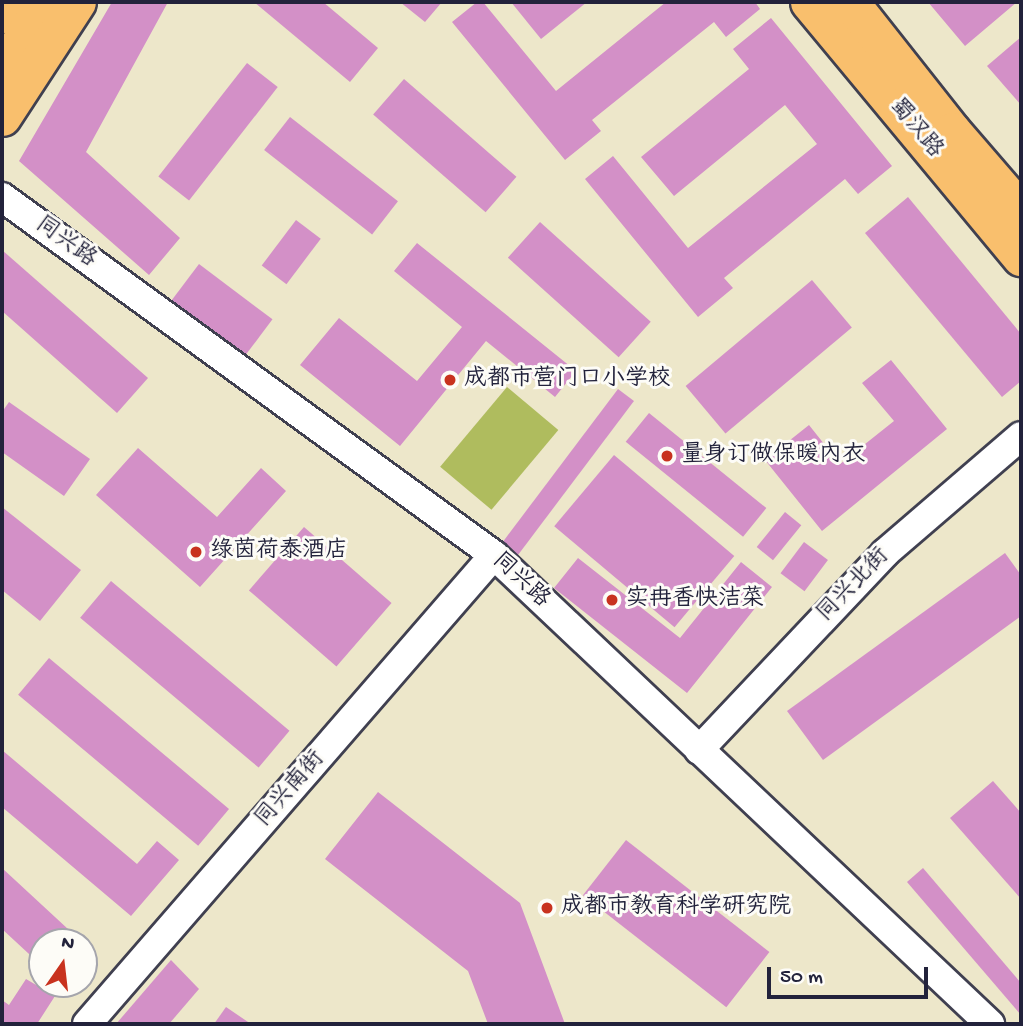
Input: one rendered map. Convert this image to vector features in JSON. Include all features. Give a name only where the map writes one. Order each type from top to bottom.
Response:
[{"type":"main road","points":[[2,14],[10,2]]},
{"type":"main road","points":[[3,70],[44,2]]},
{"type":"main road","points":[[2,117],[77,2]]},
{"type":"main road","name":"蜀汉路","points":[[809,2],[1021,257]]},
{"type":"main road","name":"蜀汉路","points":[[850,2],[1021,211]]},
{"type":"street","name":"同兴路","points":[[2,197],[494,555],[990,1024]]},
{"type":"street","name":"同兴北街","points":[[699,750],[885,553],[1021,436]]},
{"type":"street","name":"同兴南街","points":[[87,1024],[494,555]]},
{"type":"green space","points":[[507,387],[558,430],[491,510],[440,467]]},
{"type":"building","points":[[112,2],[168,2],[86,152],[180,238],[149,275],[19,161]]},
{"type":"building","points":[[254,2],[323,2],[378,48],[350,82]]},
{"type":"building","points":[[400,2],[442,2],[425,22]]},
{"type":"building","points":[[477,2],[483,2],[556,91],[666,2],[755,2],[760,9],[726,37],[714,22],[592,120],[601,131],[565,160],[452,22]]},
{"type":"building","points":[[511,2],[587,2],[541,39]]},
{"type":"building","points":[[928,2],[972,3],[1017,2],[965,46]]},
{"type":"building","points":[[771,18],[892,166],[858,194],[845,179],[724,278],[733,288],[698,317],[585,179],[613,156],[688,248],[817,144],[785,105],[674,196],[641,157],[749,69],[733,49]]},
{"type":"building","points":[[1021,37],[1021,105],[987,66]]},
{"type":"building","points":[[247,63],[278,87],[189,200],[158,176]]},
{"type":"building","points":[[404,79],[516,177],[486,212],[373,114]]},
{"type":"building","points":[[290,117],[398,201],[372,234],[264,150]]},
{"type":"building","points":[[908,197],[1021,334],[1021,381],[1002,397],[865,233]]},
{"type":"building","points":[[296,220],[321,239],[286,284],[262,266]]},
{"type":"building","points":[[540,222],[651,322],[619,357],[508,258]]},
{"type":"building","points":[[417,243],[576,371],[555,397],[486,341],[400,446],[300,365],[339,318],[417,381],[462,327],[394,271]]},
{"type":"building","points":[[2,250],[148,378],[117,413],[2,311]]},
{"type":"building","points":[[199,264],[272,319],[245,356],[171,301]]},
{"type":"building","points":[[812,280],[852,327],[725,434],[686,386]]},
{"type":"building","points":[[891,360],[947,429],[822,531],[765,460],[809,425],[840,464],[894,421],[862,383]]},
{"type":"building","points":[[618,389],[634,401],[518,555],[502,543]]},
{"type":"building","points":[[9,402],[90,459],[64,496],[2,452],[2,412]]},
{"type":"building","points":[[649,413],[766,508],[743,537],[626,442]]},
{"type":"building","name":"绿茵荷泰酒店","points":[[138,448],[217,517],[261,468],[286,491],[200,587],[96,495]]},
{"type":"building","points":[[614,455],[734,556],[674,627],[554,526]]},
{"type":"building","points":[[2,507],[81,570],[40,621],[2,590]]},
{"type":"building","points":[[785,512],[801,525],[773,560],[757,547]]},
{"type":"building","points":[[304,527],[392,603],[336,666],[249,590]]},
{"type":"building","points":[[804,542],[828,560],[804,591],[781,573]]},
{"type":"building","points":[[1005,553],[1021,575],[1021,616],[823,760],[787,711]]},
{"type":"building","points":[[578,558],[680,638],[741,562],[772,587],[687,693],[554,588]]},
{"type":"building","points":[[111,581],[289,731],[259,768],[80,618]]},
{"type":"building","points":[[49,658],[229,809],[198,846],[18,695]]},
{"type":"building","points":[[2,750],[137,864],[157,841],[179,860],[131,916],[2,807]]},
{"type":"building","points":[[993,781],[1021,813],[1021,899],[950,818]]},
{"type":"building","points":[[378,792],[520,903],[565,1024],[488,1024],[468,971],[325,859]]},
{"type":"building","points":[[626,840],[769,952],[726,1007],[583,895]]},
{"type":"building","points":[[2,868],[67,928],[28,928],[28,953],[2,929]]},
{"type":"building","points":[[923,868],[1021,983],[1021,1015],[907,882]]},
{"type":"building","points":[[171,960],[199,989],[169,1024],[116,1024]]},
{"type":"building","points":[[26,979],[28,998],[54,998],[37,1024],[2,1024],[2,1000],[9,1005]]},
{"type":"building","points":[[226,1007],[251,1024],[214,1024]]},
{"type":"place","name":"成都市营门口小学校","points":[[450,380]]},
{"type":"place","name":"量身订做保暖内衣","points":[[667,456]]},
{"type":"place","name":"绿茵荷泰酒店","points":[[196,552]]},
{"type":"place","name":"实冉香快洁菜","points":[[612,600]]},
{"type":"place","name":"成都市教育科学研究院","points":[[547,908]]}]
